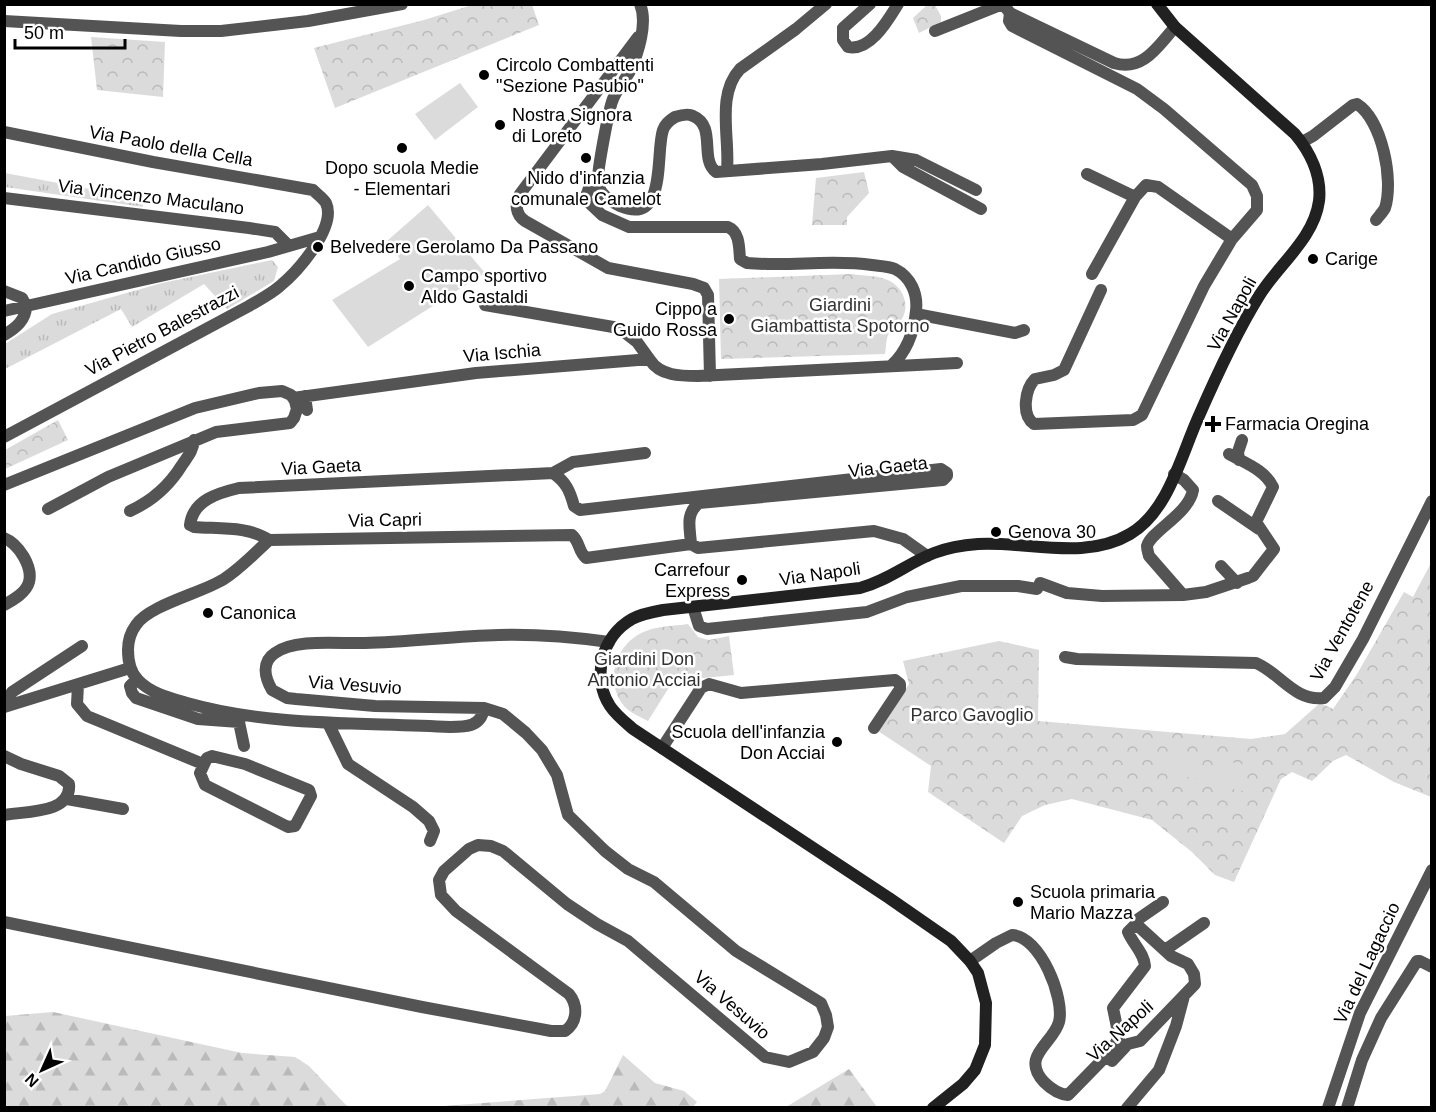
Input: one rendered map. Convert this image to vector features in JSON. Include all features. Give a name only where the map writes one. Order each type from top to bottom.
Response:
[{"type":"street","points":[[4,21],[181,31],[221,31],[308,21],[402,4]]},
{"type":"street","points":[[640,4],[643,16],[630,70],[612,100],[597,181],[587,191],[585,199],[611,220],[629,227],[728,227],[737,234],[740,259],[747,263],[854,262],[894,269],[912,285],[916,299],[916,314],[905,349],[892,365]]},
{"type":"street","points":[[726,170],[726,110],[734,76],[740,69],[826,4]]},
{"type":"street","points":[[870,4],[843,28],[843,40],[849,47],[858,48],[870,41],[898,4]]},
{"type":"street","name":"Via Napoli","points":[[933,1107],[963,1084],[975,1070],[985,1045],[986,1003],[978,973],[970,961],[951,941],[928,924],[633,729],[610,706],[603,688],[600,669],[609,642],[620,627],[641,615],[663,610],[860,588],[884,581],[927,556],[943,550],[976,544],[1074,548],[1108,544],[1129,535],[1151,516],[1163,499],[1199,416],[1259,296],[1297,248],[1316,211],[1319,193],[1317,172],[1302,142],[1174,27],[1157,4]]},
{"type":"street","points":[[935,31],[1005,7],[1124,66],[1148,58],[1174,27]]},
{"type":"street","points":[[1005,7],[1012,26],[1145,94],[1252,185],[1257,196],[1257,210],[1232,239],[1204,286],[1142,415],[1136,419],[1119,421],[1037,425],[1030,422],[1026,404],[1030,385],[1035,379],[1054,375],[1064,370],[1101,290]]},
{"type":"street","points":[[640,34],[520,194],[517,211],[519,217],[525,221],[608,268],[676,280],[704,288],[708,295],[710,376]]},
{"type":"street","points":[[1302,142],[1357,104],[1369,113],[1386,162],[1387,187],[1384,209],[1376,220]]},
{"type":"street","points":[[597,181],[604,195],[617,205],[636,209],[646,204],[656,188],[663,130],[670,121],[683,115],[692,115],[706,130],[710,164],[712,169],[720,172],[892,156],[916,160],[976,190]]},
{"type":"street","name":"Via Paolo della Cella","points":[[4,132],[153,162],[313,190],[326,204],[327,223],[320,237]]},
{"type":"street","points":[[892,156],[903,167],[981,209]]},
{"type":"street","points":[[1087,174],[1135,197]]},
{"type":"street","points":[[1092,274],[1135,197],[1146,185],[1155,186],[1232,239]]},
{"type":"street","name":"Via Vincenzo Maculano","points":[[4,198],[275,232],[289,246]]},
{"type":"street","points":[[289,246],[320,237]]},
{"type":"street","name":"Via Pietro Balestrazzi","points":[[4,437],[249,306],[278,288],[320,237]]},
{"type":"street","name":"Via Candido Giusso","points":[[4,311],[289,246]]},
{"type":"street","points":[[4,291],[22,298],[26,306],[23,319],[4,335]]},
{"type":"street","points":[[485,305],[619,328],[637,342],[659,370],[675,375],[710,376],[957,363]]},
{"type":"street","points":[[916,314],[1015,333],[1023,330]]},
{"type":"street","name":"Via Ischia","points":[[4,485],[195,408],[259,393],[282,392],[299,397],[476,373],[650,360]]},
{"type":"street","points":[[299,397],[307,410]]},
{"type":"street","points":[[48,509],[108,477],[216,432],[290,423],[296,413],[299,397]]},
{"type":"street","points":[[130,511],[144,505],[170,483],[190,454],[194,440]]},
{"type":"street","points":[[1242,440],[1234,457],[1260,471],[1273,487],[1258,514],[1256,522],[1259,529]]},
{"type":"street","name":"Via Gaeta","points":[[269,540],[262,535],[240,530],[194,527],[190,525],[190,519],[210,496],[239,488],[553,473],[573,462],[645,453]]},
{"type":"street","name":"Via Gaeta","points":[[553,473],[564,482],[569,489],[574,506],[580,510],[941,469],[948,474],[943,480],[699,503],[692,509],[690,515],[691,544]]},
{"type":"street","points":[[1174,474],[1191,486],[1192,497],[1176,517],[1149,542],[1147,550],[1149,556],[1183,595]]},
{"type":"street","points":[[693,608],[699,626],[707,629],[867,612],[907,597],[961,586],[1038,586],[1066,593],[1102,596],[1183,595],[1206,592],[1253,576],[1274,549],[1259,529],[1218,501]]},
{"type":"street","name":"Via Ventotene","points":[[1065,657],[1256,663],[1268,668],[1299,693],[1313,698],[1324,698],[1335,687],[1363,639],[1431,501]]},
{"type":"street","points":[[691,544],[698,548],[874,531],[903,539],[927,556]]},
{"type":"street","name":"Via Capri","points":[[269,540],[572,535],[578,540],[580,553],[586,558],[691,544]]},
{"type":"street","points":[[4,538],[20,551],[29,570],[29,583],[23,592],[4,605]]},
{"type":"street","points":[[269,540],[226,578],[208,588],[168,603],[139,620],[129,639],[128,655],[134,674],[162,695],[209,709],[258,717],[328,723],[468,727],[483,716],[484,708]]},
{"type":"street","points":[[1221,566],[1237,583]]},
{"type":"street","name":"Via Vesuvio","points":[[4,922],[422,1007],[551,1031],[565,1031],[570,1027],[576,1011],[568,994],[456,911],[441,895],[439,880],[444,871],[469,849],[485,845],[503,850],[567,904],[597,924],[628,940],[760,1054],[789,1062],[804,1058],[816,1049],[828,1027],[821,1003],[736,951],[654,882],[628,869],[605,851],[568,815],[557,775],[535,742],[503,714],[484,708],[375,706],[287,698],[272,690],[265,673],[266,664],[276,652],[291,646],[311,644],[500,635],[576,638],[609,642]]},
{"type":"street","points":[[6,707],[12,692],[81,646]]},
{"type":"street","points":[[6,707],[78,685],[134,674]]},
{"type":"street","points":[[134,674],[130,686],[136,698],[198,719],[239,722],[244,746]]},
{"type":"street","points":[[662,748],[701,688],[709,684],[741,693],[895,680],[900,684],[900,689],[874,728]]},
{"type":"street","points":[[78,685],[77,704],[87,716],[203,764]]},
{"type":"street","points":[[328,723],[348,764],[399,797],[429,821],[434,831],[430,841]]},
{"type":"street","points":[[4,756],[65,780],[69,789],[67,799]]},
{"type":"street","points":[[212,756],[245,764],[309,790],[311,796],[295,826],[288,827],[205,785],[200,773],[203,764],[207,758],[212,756]]},
{"type":"street","points":[[4,815],[55,807],[67,799],[123,809]]},
{"type":"street","name":"Via del Lagaccio","points":[[1328,1107],[1360,1013],[1431,870]]},
{"type":"street","points":[[1136,924],[1137,920],[1163,902]]},
{"type":"street","points":[[1165,950],[1204,923]]},
{"type":"street","name":"Via Napoli","points":[[970,961],[1012,935],[1026,939],[1035,948],[1047,967],[1055,989],[1059,1021],[1055,1031],[1037,1055],[1035,1063],[1040,1077],[1049,1087],[1068,1095],[1112,1050],[1119,1037],[1113,1008],[1145,966],[1144,957],[1128,932],[1136,924],[1165,950],[1188,964],[1194,974],[1195,984],[1140,1041],[1128,1044],[1079,1094]]},
{"type":"street","name":"Via del Lagaccio","points":[[1347,1107],[1362,1060],[1381,1018],[1417,961],[1431,967]]},
{"type":"street","name":"Via Napoli","points":[[1127,1107],[1159,1070],[1176,1026],[1184,995]]},
{"type":"green space","points":[[472,5],[532,5],[539,25],[335,108],[314,48],[424,20]]},
{"type":"green space","points":[[927,5],[935,5],[941,16],[941,22],[919,33],[913,18]]},
{"type":"green space","points":[[91,37],[165,42],[163,97],[97,90]]},
{"type":"green space","points":[[460,83],[478,107],[435,140],[415,114]]},
{"type":"green space","points":[[864,172],[869,193],[847,217],[847,225],[812,225],[816,178]]},
{"type":"green space","points":[[5,173],[143,199],[143,207],[5,187]]},
{"type":"green space","name":"Campo sportivo Aldo Gastaldi","points":[[428,205],[485,273],[368,347],[332,300],[400,259],[387,241]]},
{"type":"green space","points":[[272,260],[278,267],[274,281],[227,309],[204,284],[132,327],[121,309],[5,369],[5,344],[52,314],[162,283]]},
{"type":"green space","name":"Giardini Giambattista Spotorno","points":[[852,274],[891,281],[903,294],[905,311],[902,319],[888,335],[885,354],[721,359],[719,279]]},
{"type":"green space","points":[[58,420],[68,440],[5,469],[5,450]]},
{"type":"green space","name":"Parco Gavoglio","points":[[1431,563],[1431,797],[1394,782],[1346,755],[1333,761],[1312,781],[1292,772],[1281,779],[1234,882],[1215,875],[1192,852],[1152,820],[1072,799],[1045,805],[1022,816],[1004,843],[928,792],[931,766],[878,731],[909,684],[903,661],[999,641],[1039,650],[1038,721],[1251,739],[1285,734],[1320,703],[1333,709],[1357,674],[1404,592],[1413,597]]},
{"type":"green space","name":"Giardini Don Antonio Acciai","points":[[688,624],[698,637],[709,640],[729,636],[734,675],[673,681],[648,721],[629,711],[619,699],[614,677],[620,654],[626,644],[646,631]]},
{"type":"green space","points":[[1164,753],[1203,760],[1200,779],[1161,773]]},
{"type":"green space","points":[[1216,760],[1248,765],[1243,791],[1211,785]]},
{"type":"green space","points":[[53,1012],[242,1053],[295,1057],[309,1066],[346,1105],[352,1107],[5,1107],[5,1016]]},
{"type":"green space","points":[[623,1055],[655,1083],[684,1091],[697,1102],[692,1108],[430,1107],[600,1094],[605,1091]]},
{"type":"green space","points":[[849,1069],[877,1107],[786,1107]]},
{"type":"place","name":"Circolo Combattenti \"Sezione Pasubio\"","points":[[484,75]]},
{"type":"place","name":"Nostra Signora di Loreto","points":[[500,125]]},
{"type":"place","name":"Dopo scuola Medie - Elementari","points":[[402,148]]},
{"type":"place","name":"Nido d'infanzia comunale Camelot","points":[[586,158]]},
{"type":"place","name":"Belvedere Gerolamo Da Passano","points":[[318,247]]},
{"type":"place","name":"Carige","points":[[1313,259]]},
{"type":"place","name":"Campo sportivo Aldo Gastaldi","points":[[409,286]]},
{"type":"place","name":"Cippo a Guido Rossa","points":[[729,319]]},
{"type":"place","name":"Farmacia Oregina","points":[[1213,424]]},
{"type":"place","name":"Genova 30","points":[[996,532]]},
{"type":"place","name":"Carrefour Express","points":[[742,580]]},
{"type":"place","name":"Canonica","points":[[208,613]]},
{"type":"place","name":"Scuola dell'infanzia Don Acciai","points":[[837,742]]},
{"type":"place","name":"Scuola primaria Mario Mazza","points":[[1018,902]]}]
